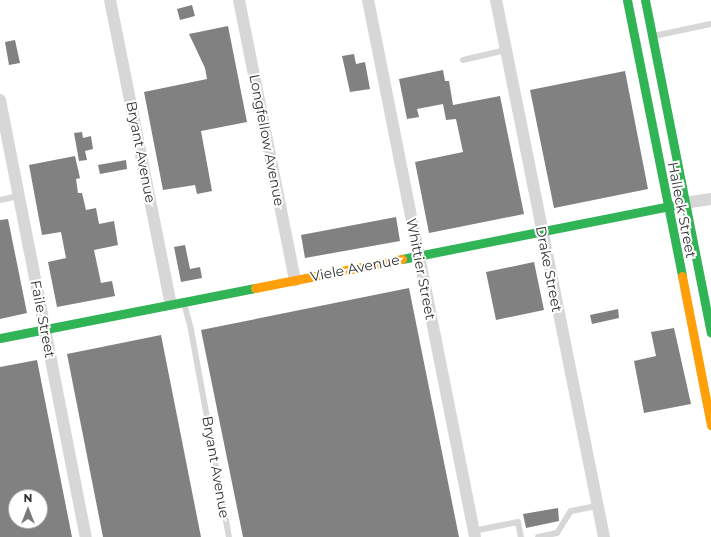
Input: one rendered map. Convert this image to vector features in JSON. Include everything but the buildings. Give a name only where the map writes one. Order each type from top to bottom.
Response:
[{"type":"main road","name":"Halleck Street","points":[[627,0],[711,425]]},
{"type":"main road","name":"Halleck Street","points":[[645,0],[711,334]]},
{"type":"main road","name":"Viele Avenue","points":[[0,338],[418,255],[685,204]]},
{"type":"street","name":"Bryant Avenue","points":[[110,0],[171,304]]},
{"type":"street","name":"Longfellow Avenue","points":[[239,0],[295,280]]},
{"type":"street","name":"Whittier Street","points":[[368,0],[474,534]]},
{"type":"street","name":"Drake Street","points":[[496,0],[541,231],[604,537]]},
{"type":"street","name":"Faile Street","points":[[0,100],[86,537]]},
{"type":"street","name":"Viele Avenue","points":[[685,204],[711,199]]},
{"type":"lane","points":[[652,37],[711,24]]},
{"type":"lane","points":[[463,60],[506,50]]},
{"type":"lane","points":[[0,200],[19,196]]},
{"type":"lane","name":"Bryant Avenue","points":[[184,302],[191,330],[229,537]]},
{"type":"lane","points":[[538,537],[557,533],[571,511],[597,506]]},
{"type":"lane","points":[[474,534],[518,522],[521,537]]},
{"type":"traffic: fast","points":[[627,0],[682,276]]},
{"type":"traffic: fast","points":[[645,0],[711,333]]},
{"type":"traffic: fast","points":[[402,259],[685,203]]},
{"type":"traffic: fast","points":[[0,338],[255,288]]},
{"type":"traffic: slow","points":[[255,288],[402,259]]},
{"type":"traffic: slow","points":[[682,276],[711,425]]}]
